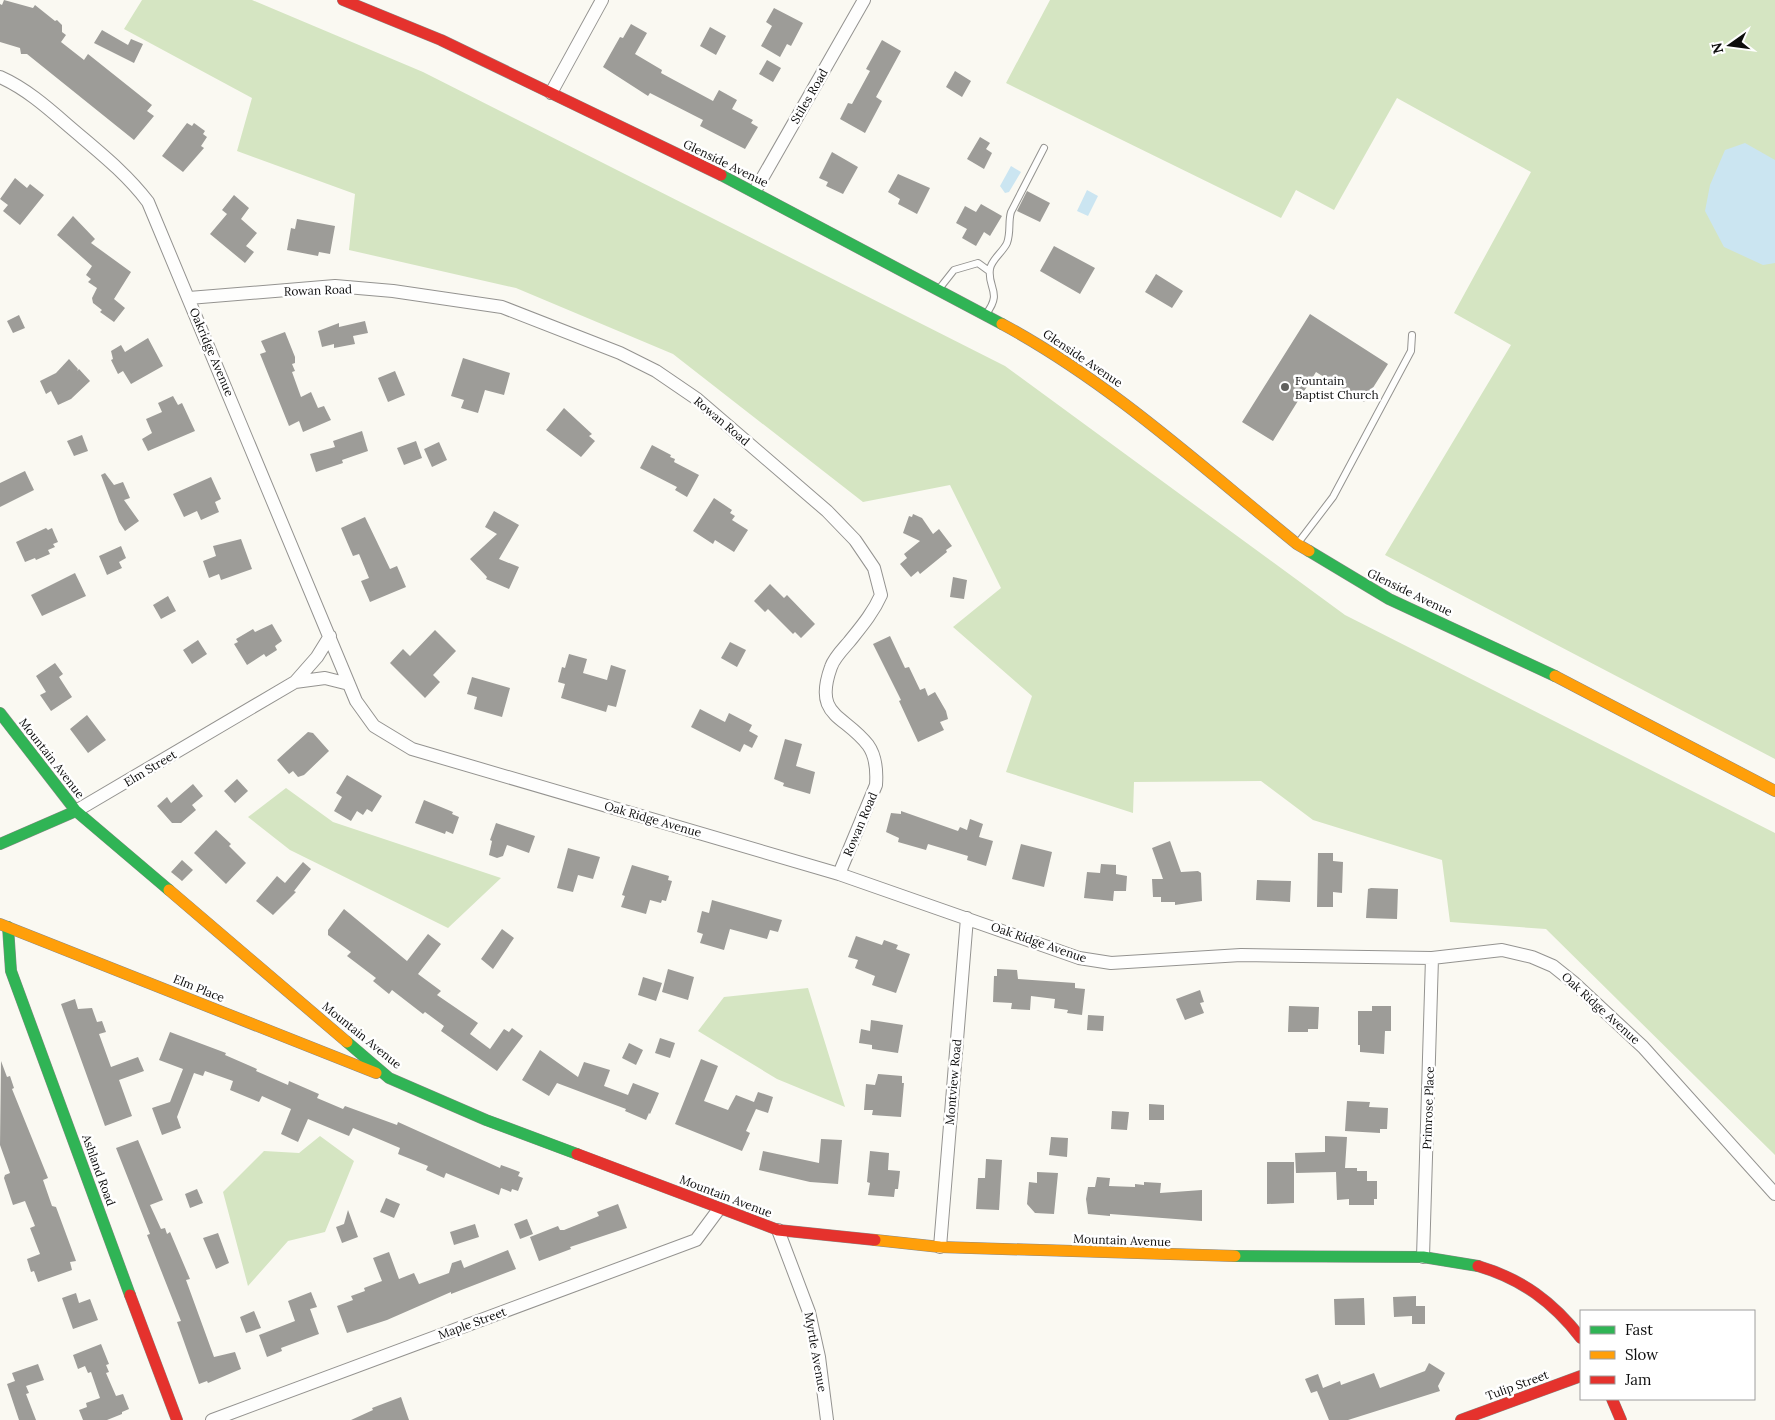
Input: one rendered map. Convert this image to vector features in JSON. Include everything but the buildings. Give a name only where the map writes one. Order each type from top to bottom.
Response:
[{"type":"main road","name":"Glenside Avenue","points":[[343,0],[441,40],[755,191],[1045,347],[1079,369],[1297,544],[1390,599],[1562,678],[1775,791]]},
{"type":"main road","name":"Mountain Avenue","points":[[0,713],[76,811],[389,1078],[486,1120],[778,1230],[940,1247],[1162,1255],[1423,1257],[1457,1260],[1505,1274],[1535,1289],[1554,1304],[1580,1337]]},
{"type":"main road","name":"Elm Street","points":[[0,844],[76,811]]},
{"type":"main road","name":"Elm Place","points":[[4,926],[389,1078]]},
{"type":"main road","name":"Ashland Road","points":[[4,926],[11,971],[23,1007],[177,1420]]},
{"type":"main road","name":"Tulip Street","points":[[1461,1420],[1580,1376]]},
{"type":"main road","points":[[1612,1400],[1621,1420]]},
{"type":"street","points":[[551,93],[602,0]]},
{"type":"street","name":"Stiles Road","points":[[755,191],[864,0]]},
{"type":"street","name":"Oakridge Avenue","points":[[0,77],[17,84],[35,97],[130,180],[148,202],[349,684]]},
{"type":"street","name":"Rowan Road","points":[[189,298],[335,286],[393,291],[502,307],[565,330],[656,370],[697,399],[826,511],[855,540],[874,568],[881,596],[874,609],[831,664],[826,685],[827,704],[833,713],[868,745],[877,771],[876,785],[839,874]]},
{"type":"street","name":"Elm Street","points":[[76,811],[295,682],[317,656],[330,636]]},
{"type":"street","name":"Elm Street","points":[[295,682],[325,678],[349,684]]},
{"type":"street","name":"Oak Ridge Avenue","points":[[349,684],[356,701],[374,726],[412,749],[839,874],[1079,958],[1111,963],[1241,955],[1432,958],[1502,950],[1532,957],[1553,966],[1643,1047],[1775,1194]]},
{"type":"street","name":"Montview Road","points":[[940,1247],[967,918]]},
{"type":"street","name":"Primrose Place","points":[[1423,1257],[1432,958]]},
{"type":"street","name":"Maple Street","points":[[212,1420],[696,1240],[719,1209]]},
{"type":"street","name":"Myrtle Avenue","points":[[778,1230],[809,1312],[819,1357],[827,1420]]},
{"type":"lane","points":[[989,271],[1007,243],[1011,225],[1009,219],[1010,212],[1044,148]]},
{"type":"lane","points":[[938,290],[954,270],[978,263],[989,271],[994,291],[993,305],[986,316]]},
{"type":"lane","points":[[1297,544],[1333,497],[1411,351],[1412,335]]},
{"type":"green space","points":[[142,0],[252,0],[423,72],[1005,366],[1345,615],[1775,833],[1775,1155],[1546,929],[1450,922],[1442,860],[1313,820],[1261,781],[1134,782],[1133,813],[1006,772],[1032,696],[953,627],[1001,588],[950,485],[863,502],[673,354],[516,288],[349,250],[355,194],[237,151],[252,98],[124,29]]},
{"type":"green space","points":[[1050,0],[1775,0],[1775,759],[1385,555],[1511,345],[1454,313],[1531,172],[1397,98],[1334,210],[1296,190],[1281,218],[1006,83]]},
{"type":"green space","points":[[286,788],[333,822],[501,878],[448,928],[290,850],[248,817]]},
{"type":"green space","points":[[808,988],[845,1107],[777,1079],[698,1031],[724,997]]},
{"type":"green space","points":[[320,1136],[354,1161],[325,1232],[288,1241],[248,1286],[223,1192],[264,1151],[299,1153]]},
{"type":"water","points":[[1745,143],[1775,160],[1775,263],[1763,265],[1724,247],[1705,211],[1710,185],[1725,150]]},
{"type":"water","points":[[1011,166],[1021,172],[1009,192],[1005,193],[1000,186]]},
{"type":"water","points":[[1087,190],[1098,196],[1088,216],[1077,211]]},
{"type":"traffic: fast","points":[[721,175],[1002,324]]},
{"type":"traffic: fast","points":[[1309,551],[1389,599],[1555,676]]},
{"type":"traffic: fast","points":[[0,713],[76,811],[169,890]]},
{"type":"traffic: fast","points":[[0,844],[76,811]]},
{"type":"traffic: fast","points":[[8,927],[11,971],[130,1295]]},
{"type":"traffic: fast","points":[[347,1042],[389,1078],[486,1120],[577,1154]]},
{"type":"traffic: fast","points":[[1235,1256],[1423,1257],[1478,1266]]},
{"type":"traffic: slow","points":[[1002,324],[1042,347],[1118,399],[1297,544],[1309,551]]},
{"type":"traffic: slow","points":[[1555,676],[1775,791]]},
{"type":"traffic: slow","points":[[169,890],[347,1042]]},
{"type":"traffic: slow","points":[[0,924],[376,1073]]},
{"type":"traffic: slow","points":[[875,1240],[940,1247],[1235,1256]]},
{"type":"traffic: jam","points":[[343,0],[441,40],[721,175]]},
{"type":"traffic: jam","points":[[577,1154],[778,1230],[875,1240]]},
{"type":"traffic: jam","points":[[1478,1266],[1509,1278],[1535,1293],[1559,1313],[1580,1337]]},
{"type":"traffic: jam","points":[[130,1295],[177,1420]]},
{"type":"traffic: jam","points":[[1461,1420],[1580,1376]]},
{"type":"traffic: jam","points":[[1612,1400],[1621,1420]]},
{"type":"place","name":"Fountain Baptist Church","points":[[1285,387]]}]
